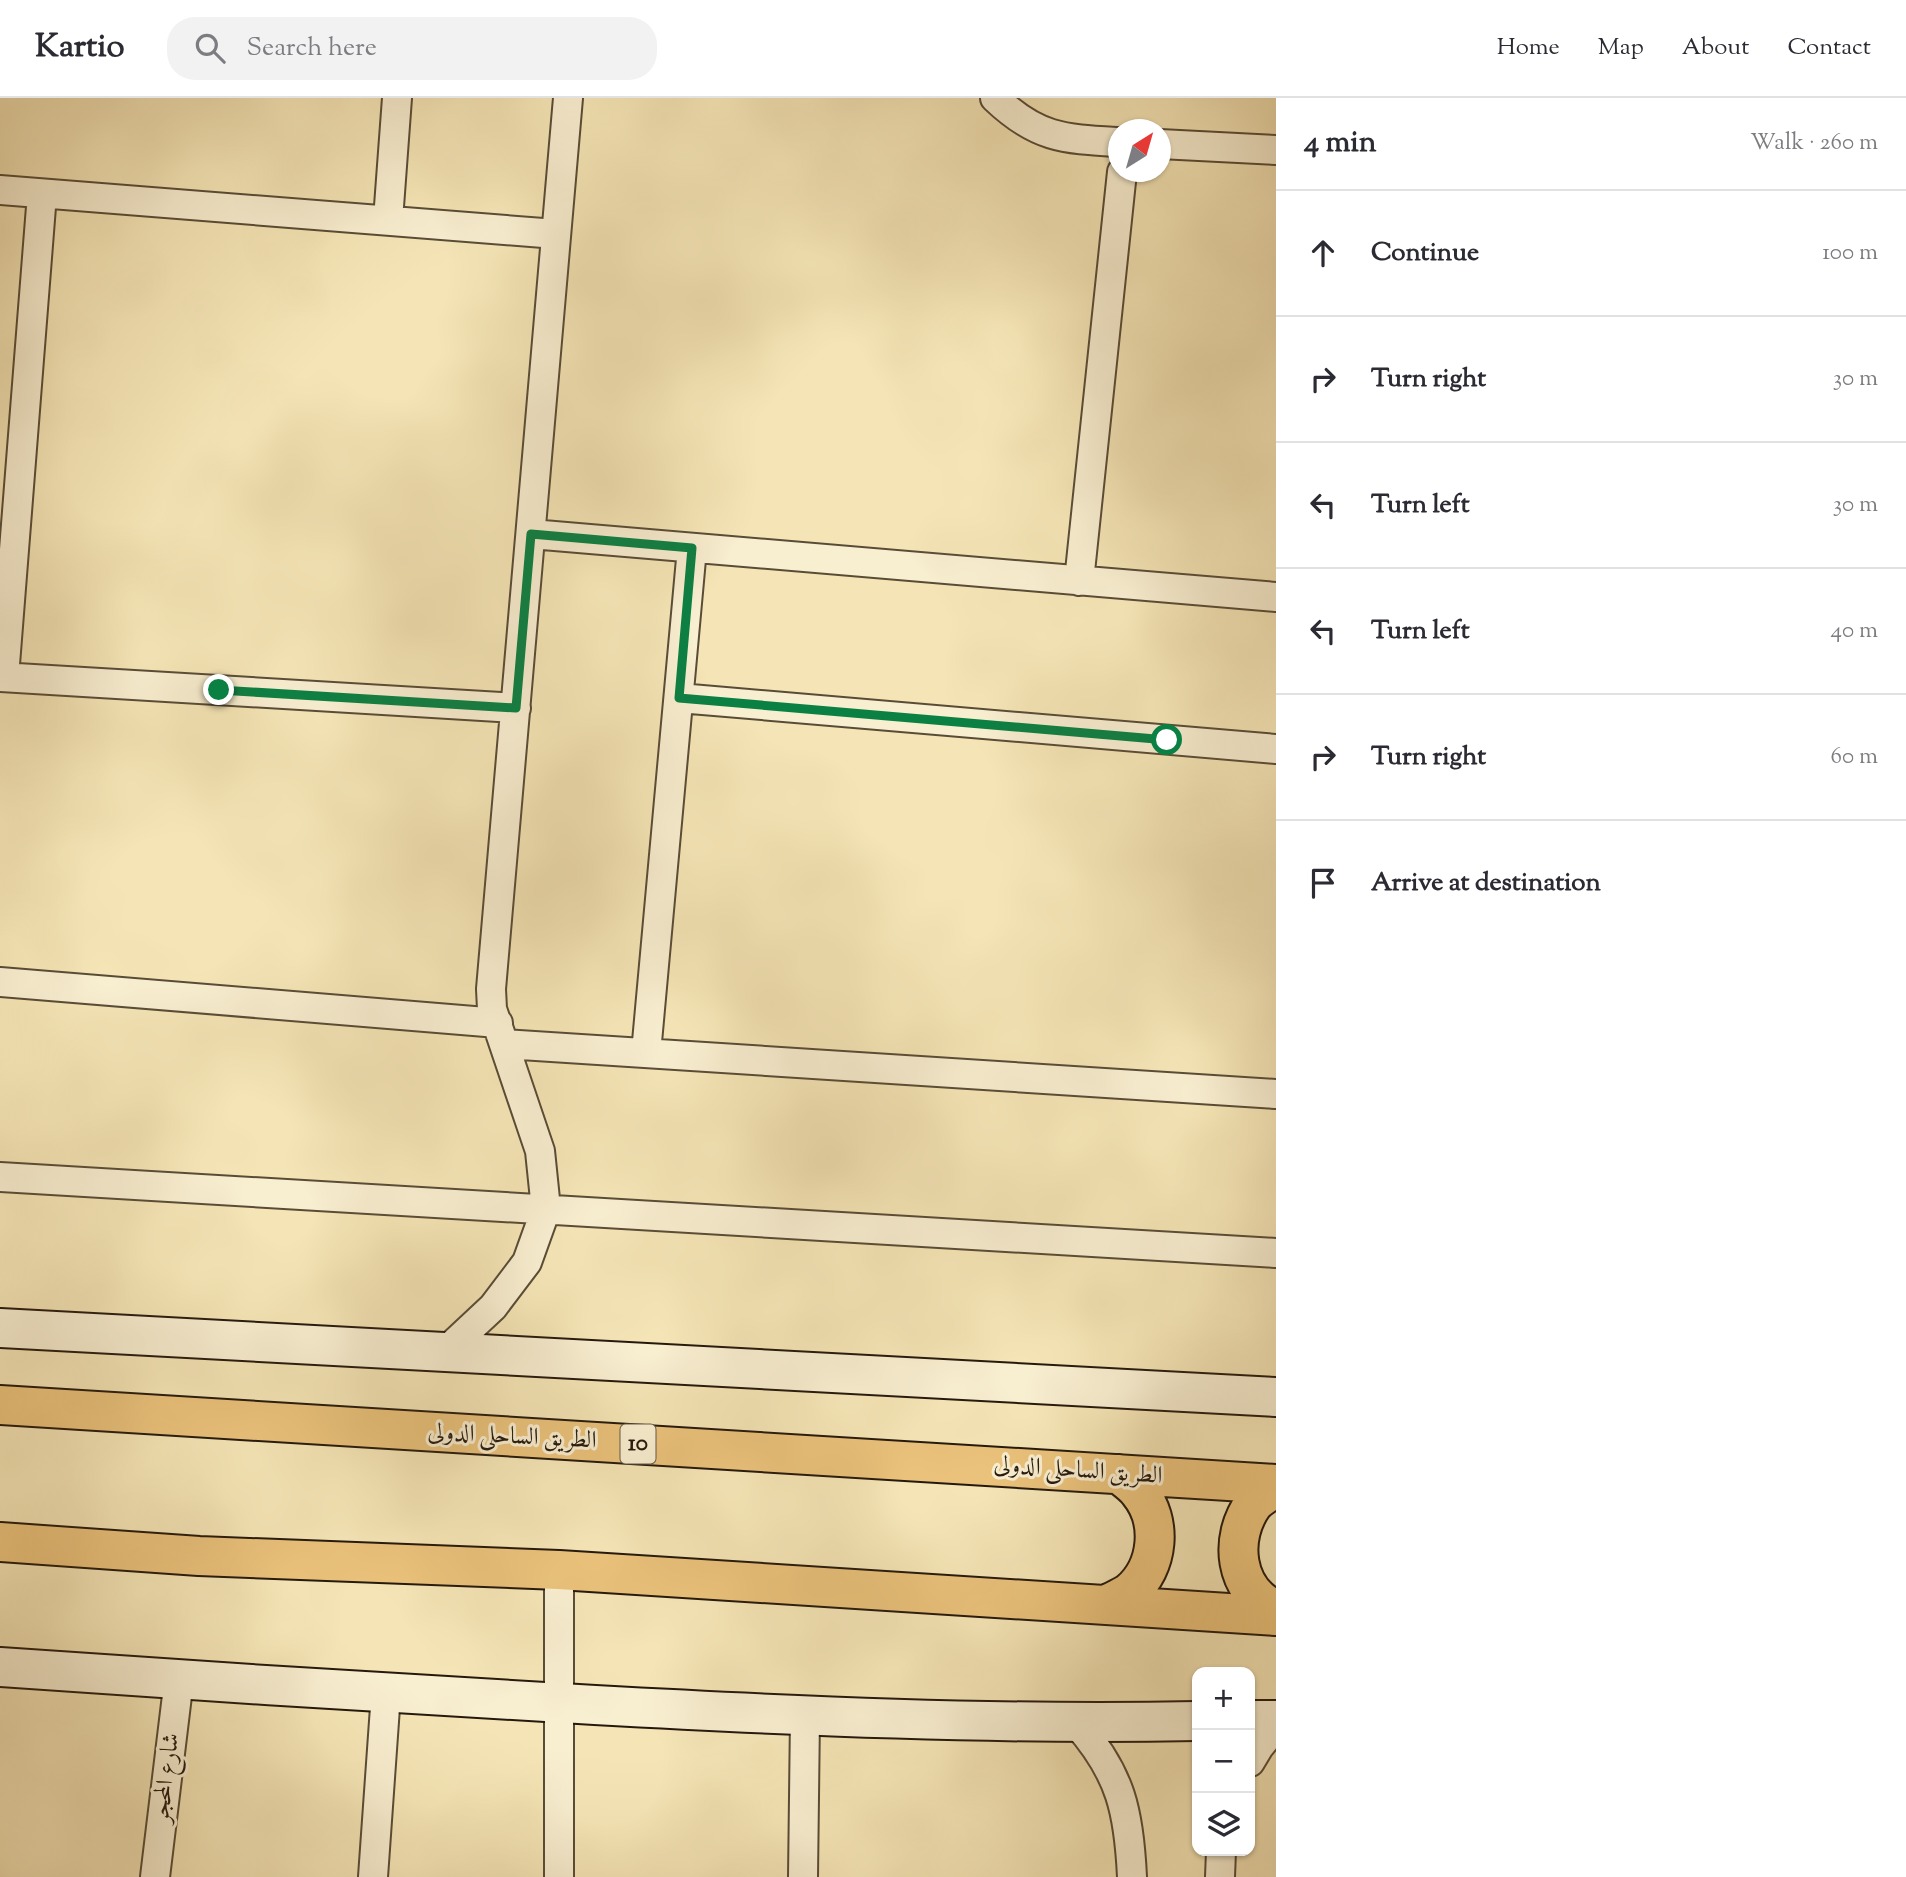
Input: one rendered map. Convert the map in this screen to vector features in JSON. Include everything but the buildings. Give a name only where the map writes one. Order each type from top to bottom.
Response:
[{"type":"highway","name":"الطريق الساحلى الدولى","points":[[0,1405],[1276,1486]]},
{"type":"highway","points":[[1106,1605],[1130,1592],[1147,1570],[1155,1544],[1152,1516],[1139,1492],[1119,1474]]},
{"type":"highway","points":[[1276,1486],[1256,1501],[1241,1526],[1237,1555],[1245,1583],[1265,1604],[1276,1610]]},
{"type":"highway","points":[[0,1542],[200,1556],[559,1570],[1276,1616]]},
{"type":"street","points":[[388,220],[397,98]]},
{"type":"street","points":[[447,1350],[493,1307],[527,1262],[546,1209],[540,1151],[492,1009],[491,989],[568,98]]},
{"type":"street","points":[[995,98],[1017,119],[1040,130],[1069,139],[1108,141]]},
{"type":"street","points":[[1171,145],[1276,150]]},
{"type":"street","points":[[1079,581],[1121,182]]},
{"type":"street","points":[[0,190],[556,234]]},
{"type":"street","points":[[42,194],[2,677],[516,708]]},
{"type":"street","points":[[531,534],[1276,597]]},
{"type":"street","points":[[646,1053],[692,548]]},
{"type":"street","points":[[679,698],[1276,749]]},
{"type":"street","points":[[0,982],[501,1034],[646,1053],[1276,1094]]},
{"type":"street","points":[[0,1177],[1276,1254]]},
{"type":"street","points":[[0,1328],[447,1350],[1276,1397]]},
{"type":"street","points":[[559,1570],[559,1877]]},
{"type":"street","points":[[0,1667],[805,1717],[1077,1724],[1192,1721]]},
{"type":"street","name":"شارع المحجر","points":[[155,1877],[179,1679]]},
{"type":"street","points":[[373,1877],[386,1693]]},
{"type":"street","points":[[803,1877],[805,1717]]},
{"type":"street","points":[[1255,1720],[1276,1720]]},
{"type":"street","points":[[1077,1724],[1097,1747],[1118,1787],[1129,1829],[1132,1877]]},
{"type":"street","points":[[1255,1753],[1276,1726]]},
{"type":"street","points":[[1220,1877],[1221,1856]]},
{"type":"route","points":[[219,690],[516,708],[531,534],[692,548],[679,698],[1167,740]]}]
